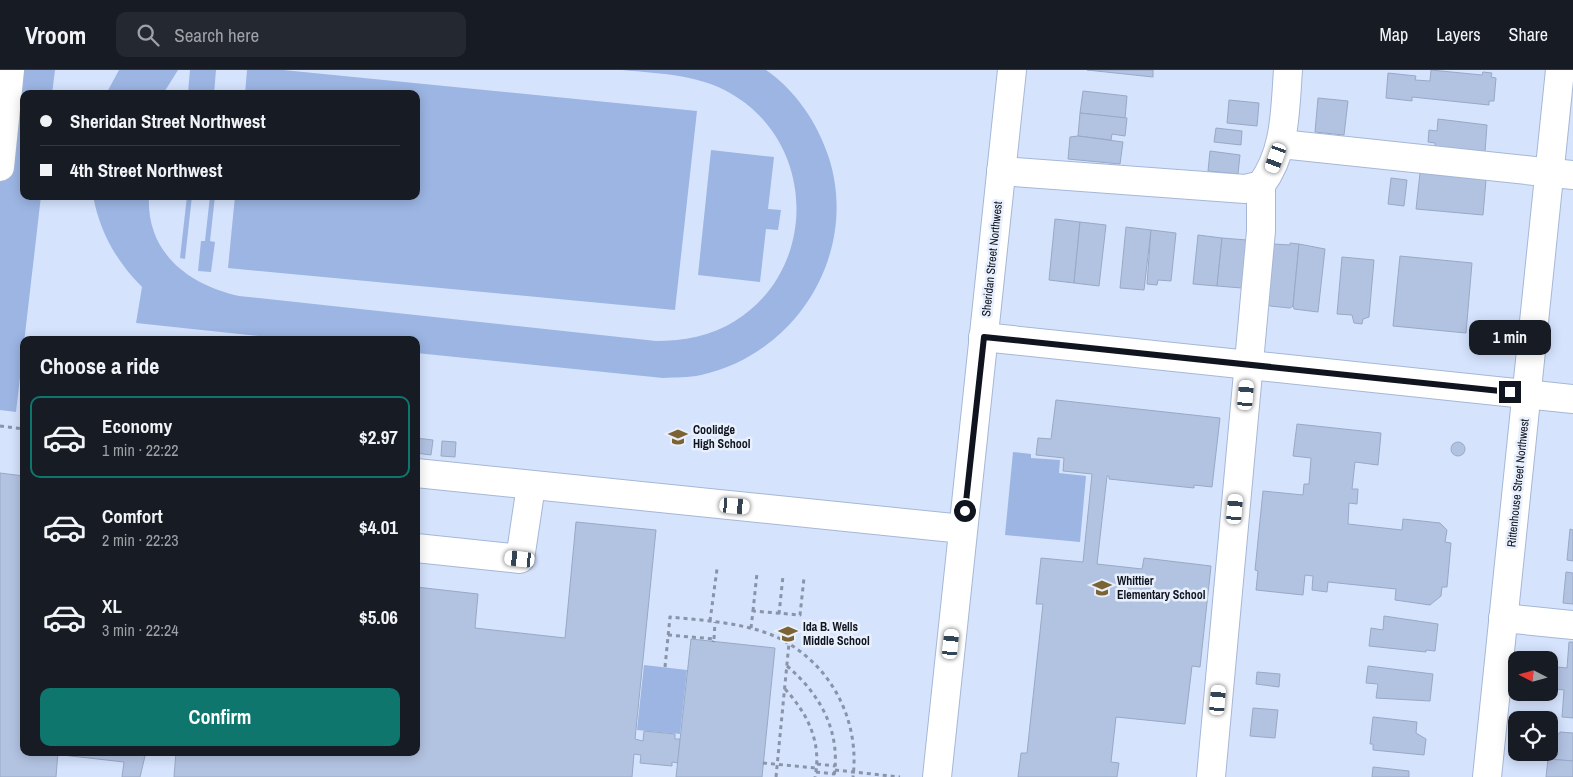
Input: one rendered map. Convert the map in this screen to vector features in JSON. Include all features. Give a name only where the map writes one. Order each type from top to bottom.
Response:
[{"type":"street","points":[[0,167],[3,100],[10,70]]},
{"type":"street","name":"Sheridan Street Northwest","points":[[937,777],[1012,70]]},
{"type":"street","points":[[1211,777],[1262,231],[1261,185],[1271,172],[1281,144],[1288,70]]},
{"type":"street","name":"Rittenhouse Street Northwest","points":[[1487,777],[1527,394],[1561,174],[1560,70]]},
{"type":"street","points":[[1281,144],[1561,174]]},
{"type":"street","points":[[1001,171],[1244,189],[1261,185]]},
{"type":"street","points":[[984,337],[1573,399]]},
{"type":"street","points":[[420,473],[963,529]]},
{"type":"street","points":[[420,548],[520,559],[531,486]]},
{"type":"street","points":[[1503,618],[1573,625]]},
{"type":"path","points":[[0,426],[20,428]]},
{"type":"path","points":[[668,635],[714,640],[713,622],[717,569]]},
{"type":"path","points":[[751,628],[757,573]]},
{"type":"path","points":[[779,614],[782,576]]},
{"type":"path","points":[[753,611],[800,616],[804,578]]},
{"type":"path","points":[[665,667],[670,617],[751,628],[789,643],[811,660],[830,681],[844,705],[852,732],[853,777]]},
{"type":"path","points":[[776,777],[789,643]]},
{"type":"path","points":[[787,666],[805,682],[817,697],[826,714],[832,732],[835,772]]},
{"type":"path","points":[[785,689],[807,717],[813,734],[815,777]]},
{"type":"path","points":[[763,763],[816,768],[835,772],[900,777]]},
{"type":"path","points":[[816,768],[835,772]]},
{"type":"shaded area","points":[[0,70],[55,70],[52,90],[20,90],[20,200],[41,200],[25,336],[20,336],[20,377],[16,412],[0,410]]},
{"type":"shaded area","points":[[119,70],[178,70],[166,90],[108,90]]},
{"type":"shaded area","points":[[190,70],[216,70],[214,90],[188,90]]},
{"type":"shaded area","points":[[247,70],[283,70],[697,111],[675,310],[228,268],[235,200],[420,200],[420,90],[245,90]]},
{"type":"shaded area","points":[[622,70],[766,70],[787,88],[812,120],[829,158],[836,194],[835,229],[827,263],[812,294],[792,322],[766,346],[735,364],[701,375],[663,378],[420,353],[420,336],[259,336],[136,323],[142,287],[124,267],[110,245],[100,222],[94,200],[149,200],[150,216],[155,234],[163,250],[174,263],[188,275],[203,284],[239,296],[656,341],[697,337],[735,321],[762,299],[781,272],[792,242],[796,210],[793,178],[782,148],[764,120],[738,98],[711,84],[667,74]]},
{"type":"shaded area","points":[[711,150],[774,157],[768,209],[781,210],[778,230],[766,229],[760,282],[698,275]]},
{"type":"shaded area","points":[[187,200],[192,200],[185,259],[180,258]]},
{"type":"shaded area","points":[[210,200],[215,200],[210,241],[215,242],[211,272],[198,271],[201,241],[205,241]]},
{"type":"shaded area","points":[[1013,452],[1031,454],[1031,458],[1060,460],[1059,473],[1086,476],[1080,542],[1005,535]]},
{"type":"shaded area","points":[[644,665],[687,670],[680,734],[637,730]]},
{"type":"building","points":[[1087,70],[1153,70],[1153,77]]},
{"type":"building","points":[[1431,70],[1482,75],[1483,72],[1492,73],[1491,77],[1496,78],[1494,101],[1489,101],[1489,105],[1412,97],[1412,101],[1386,98],[1388,73],[1416,76],[1415,80],[1430,81]]},
{"type":"building","points":[[1083,91],[1127,96],[1125,118],[1080,113]]},
{"type":"building","points":[[1318,98],[1348,101],[1344,135],[1315,132]]},
{"type":"building","points":[[1229,100],[1259,103],[1257,126],[1227,123]]},
{"type":"building","points":[[1080,113],[1127,118],[1125,136],[1112,134],[1111,140],[1078,136]]},
{"type":"building","points":[[1438,119],[1487,125],[1485,152],[1435,147],[1435,143],[1428,142],[1429,130],[1437,131]]},
{"type":"building","points":[[1216,128],[1242,131],[1241,145],[1214,142]]},
{"type":"building","points":[[1078,136],[1123,142],[1120,164],[1068,159],[1070,137]]},
{"type":"building","points":[[1210,151],[1240,155],[1238,174],[1208,171]]},
{"type":"building","points":[[1420,173],[1486,180],[1483,215],[1416,209]]},
{"type":"building","points":[[1391,178],[1407,180],[1404,206],[1388,204]]},
{"type":"building","points":[[1055,219],[1080,222],[1074,283],[1049,280]]},
{"type":"building","points":[[1080,222],[1106,225],[1099,286],[1074,283]]},
{"type":"building","points":[[1126,227],[1151,230],[1144,290],[1120,288]]},
{"type":"building","points":[[1151,230],[1176,233],[1171,281],[1158,280],[1157,285],[1147,284]]},
{"type":"building","points":[[1198,235],[1222,238],[1217,286],[1193,284]]},
{"type":"building","points":[[1222,238],[1247,240],[1242,288],[1217,286]]},
{"type":"building","points":[[1290,243],[1299,244],[1293,306],[1290,308],[1270,306],[1268,304],[1274,244],[1290,245]]},
{"type":"building","points":[[1299,244],[1325,249],[1318,312],[1294,309],[1293,306]]},
{"type":"building","points":[[1400,256],[1472,263],[1466,333],[1393,326]]},
{"type":"building","points":[[1342,257],[1374,260],[1369,317],[1363,319],[1362,324],[1354,323],[1352,315],[1337,314]]},
{"type":"building","points":[[1056,400],[1220,418],[1212,487],[1194,485],[1194,488],[1109,479],[1109,476],[1107,476],[1097,564],[1142,569],[1144,558],[1211,566],[1200,667],[1192,666],[1185,724],[1116,717],[1111,762],[1119,763],[1117,777],[1018,777],[1021,753],[1027,753],[1043,604],[1036,604],[1041,558],[1083,562],[1092,474],[1063,471],[1064,458],[1036,455],[1038,438],[1051,439]]},
{"type":"building","points":[[1297,424],[1381,433],[1378,465],[1355,462],[1352,489],[1358,489],[1357,504],[1349,503],[1348,524],[1402,530],[1403,519],[1440,523],[1447,530],[1445,542],[1451,543],[1447,587],[1442,587],[1441,596],[1430,605],[1395,600],[1396,589],[1328,582],[1327,592],[1312,590],[1313,576],[1305,575],[1303,595],[1256,590],[1258,571],[1255,570],[1263,491],[1303,495],[1304,484],[1309,484],[1311,458],[1293,456]]},
{"type":"building","points":[[420,438],[433,440],[431,455],[420,454]]},
{"type":"building","points":[[442,441],[456,442],[455,457],[441,456]]},
{"type":"building","points":[[1455,442],[1461,442],[1465,449],[1461,456],[1455,456],[1451,452],[1451,446]]},
{"type":"building","points":[[0,473],[20,476],[20,756],[58,756],[56,777],[0,777]]},
{"type":"building","points":[[576,522],[656,530],[635,739],[643,741],[644,731],[675,734],[675,739],[680,739],[678,763],[672,762],[672,766],[640,763],[641,755],[634,754],[632,777],[174,777],[176,756],[420,756],[420,587],[478,594],[475,628],[565,638]]},
{"type":"building","points":[[1570,529],[1573,530],[1573,561],[1567,560]]},
{"type":"building","points":[[1566,572],[1573,573],[1573,604],[1563,603]]},
{"type":"building","points":[[1384,616],[1438,624],[1435,651],[1426,650],[1426,652],[1369,646],[1371,628],[1383,630]]},
{"type":"building","points":[[691,639],[775,648],[762,777],[676,777]]},
{"type":"building","points":[[1569,642],[1573,642],[1573,718],[1562,717],[1564,690],[1558,689],[1558,667],[1567,668]]},
{"type":"building","points":[[1368,666],[1433,674],[1430,701],[1376,698],[1378,684],[1366,683]]},
{"type":"building","points":[[1257,672],[1280,674],[1279,687],[1256,684]]},
{"type":"building","points":[[1253,708],[1278,710],[1275,738],[1250,736]]},
{"type":"building","points":[[1373,717],[1417,722],[1416,733],[1426,739],[1424,755],[1373,750],[1373,744],[1370,744]]},
{"type":"building","points":[[1560,732],[1573,733],[1573,761],[1558,760]]},
{"type":"building","points":[[71,756],[145,756],[140,777],[122,777],[124,762]]},
{"type":"building","points":[[1548,761],[1573,761],[1573,777],[1546,777]]},
{"type":"building","points":[[1373,767],[1409,771],[1409,777],[1372,777]]},
{"type":"place","name":"Coolidge High School","points":[[678,437]]},
{"type":"place","name":"Whittier Elementary School","points":[[1102,588]]},
{"type":"place","name":"Ida B. Wells Middle School","points":[[788,634]]},
{"type":"route","points":[[965,511],[984,337],[1510,392]]}]
